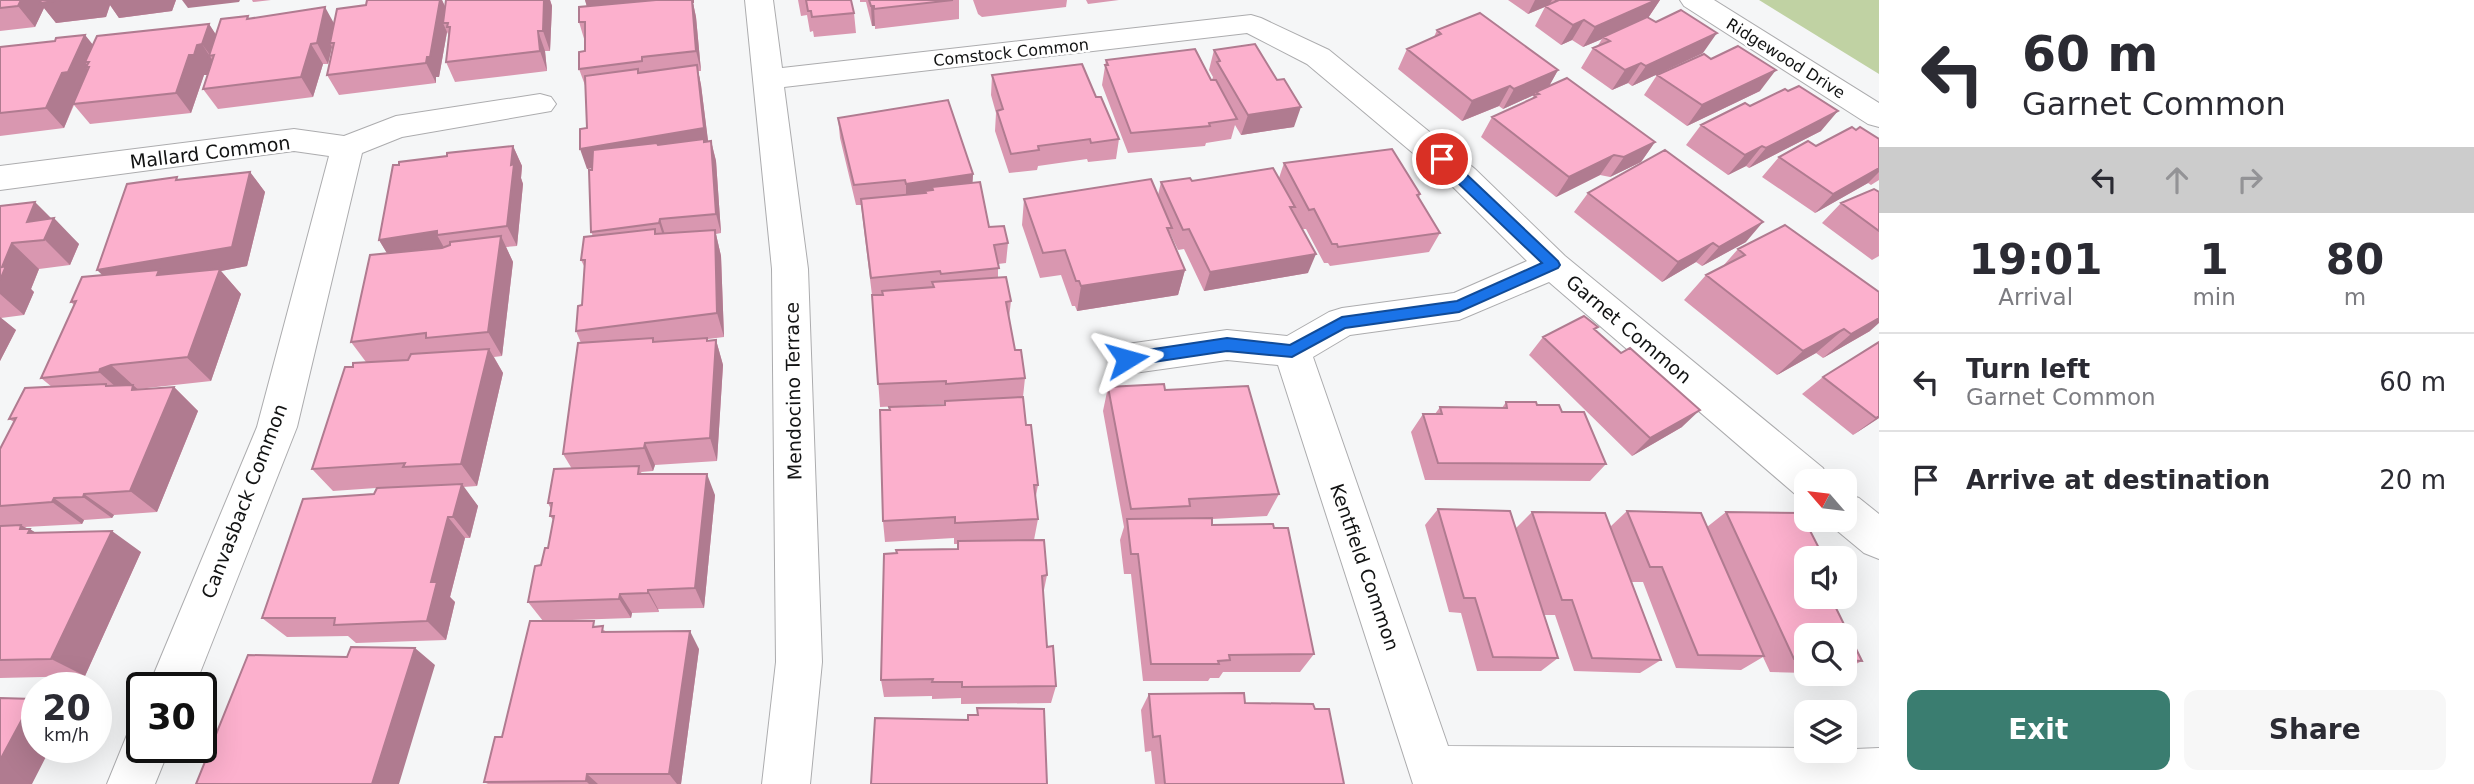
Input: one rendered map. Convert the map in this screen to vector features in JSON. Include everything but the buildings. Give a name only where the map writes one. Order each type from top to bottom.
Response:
[{"type":"street","name":"Mendocino Terrace","points":[[759,0],[791,283],[799,662],[786,784]]},
{"type":"street","name":"Ridgewood Drive","points":[[1694,0],[1879,117]]},
{"type":"street","name":"Comstock Common","points":[[770,79],[1251,24]]},
{"type":"street","name":"Garnet Common","points":[[1251,24],[1318,57],[1463,177],[1553,265],[1795,469]]},
{"type":"street","name":"Mallard Common","points":[[0,178],[293,140],[347,147],[396,127],[540,104]]},
{"type":"street","name":"Canvasback Common","points":[[177,672],[277,427],[347,147]]},
{"type":"street","points":[[1127,359],[1227,345],[1292,351],[1342,323],[1459,306],[1553,265]]},
{"type":"street","name":"Kentfield Common","points":[[1292,351],[1436,777]]},
{"type":"street","points":[[1857,522],[1879,540]]},
{"type":"street","points":[[131,784],[140,763]]},
{"type":"street","points":[[1436,777],[1879,772]]},
{"type":"green space","points":[[1759,0],[1879,0],[1879,74]]},
{"type":"route","points":[[1127,359],[1227,345],[1292,351],[1342,323],[1459,306],[1553,265],[1442,159]]}]
